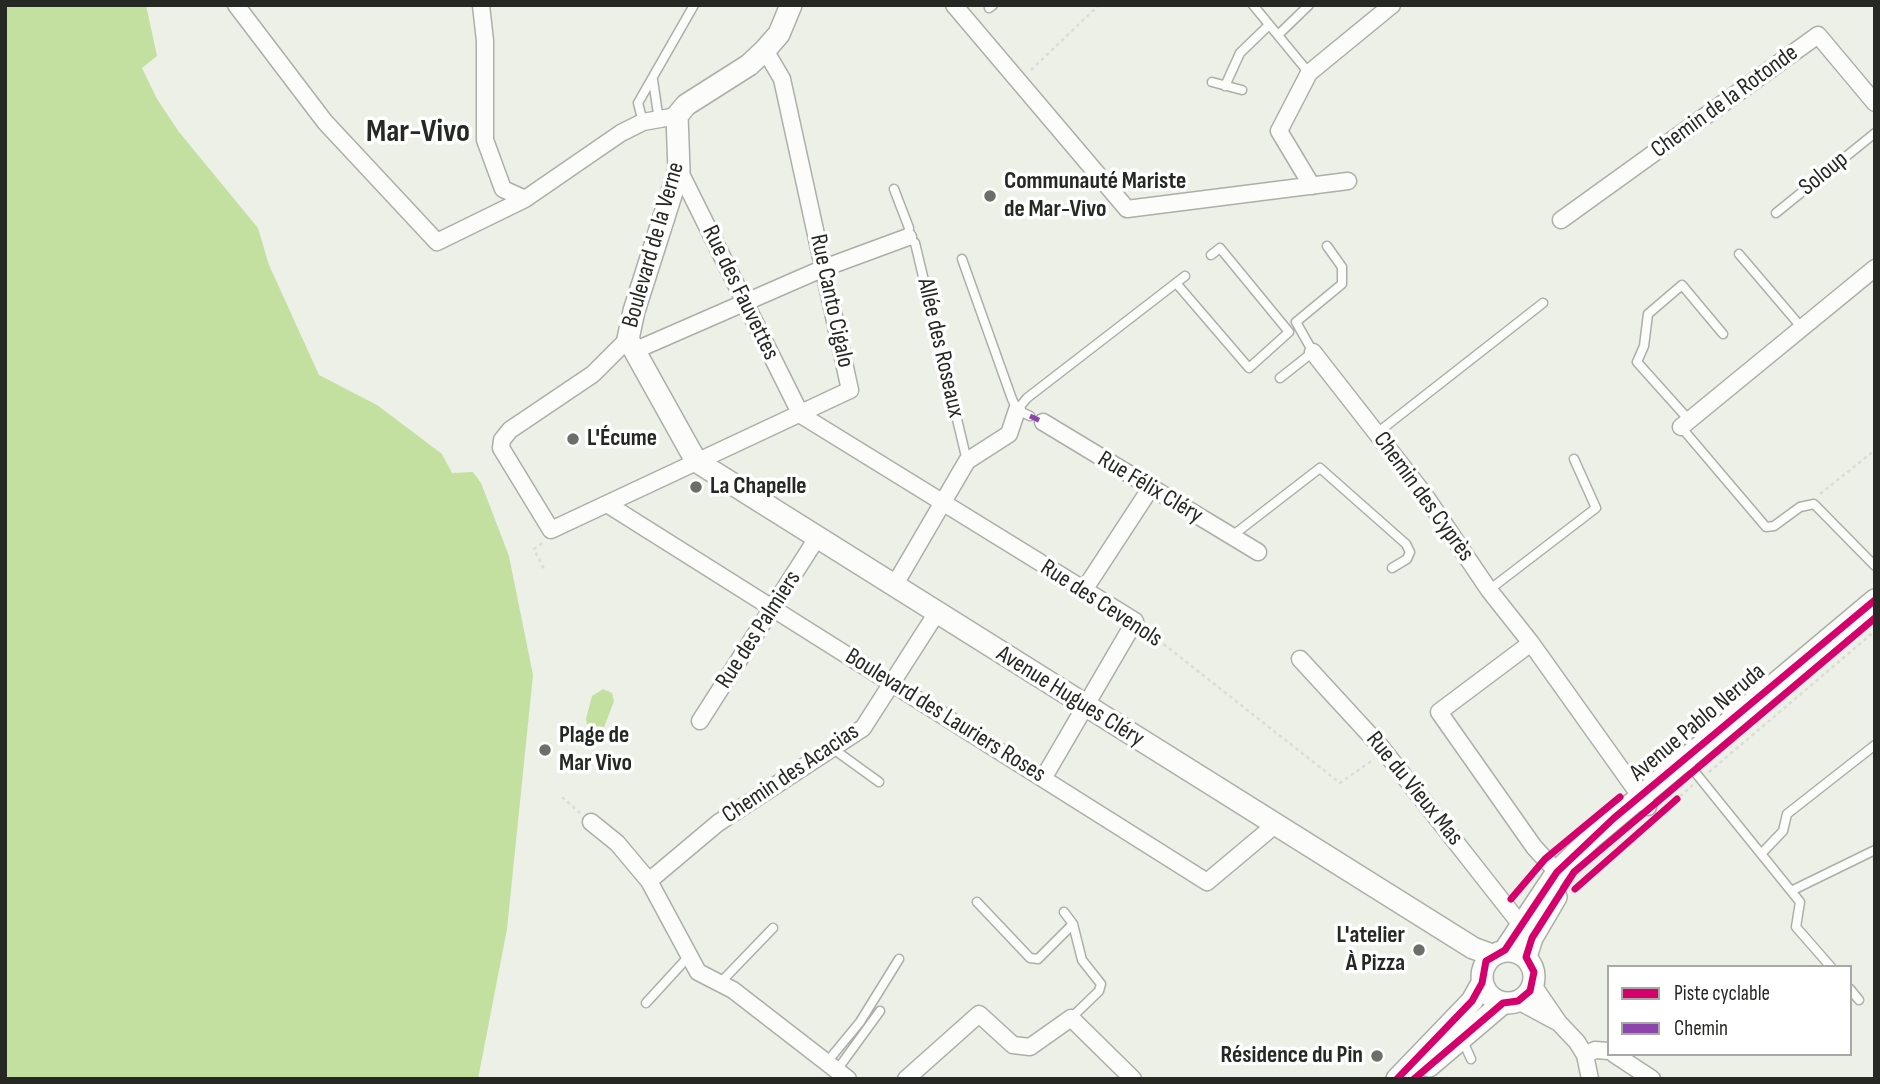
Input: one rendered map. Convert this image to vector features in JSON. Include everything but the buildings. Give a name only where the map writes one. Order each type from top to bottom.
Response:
[{"type":"street","points":[[236,5],[325,122],[437,242],[525,199],[621,133],[660,119],[749,65],[779,34],[791,5]]},
{"type":"street","points":[[481,5],[485,41],[485,140],[503,189],[525,199]]},
{"type":"street","points":[[954,5],[1127,209],[1348,181]]},
{"type":"street","points":[[1312,186],[1279,131],[1309,73],[1392,5]]},
{"type":"street","name":"Chemin de la Rotonde","points":[[1561,220],[1818,35],[1875,103]]},
{"type":"street","name":"Rue Canto Cigalo","points":[[502,439],[501,448],[551,530],[850,390],[782,79],[765,50]]},
{"type":"street","name":"Boulevard de la Verne","points":[[502,439],[510,430],[632,344],[679,170],[660,119]]},
{"type":"street","name":"Rue des Fauvettes","points":[[679,170],[801,415]]},
{"type":"street","points":[[695,461],[632,344],[745,303],[824,268],[908,237]]},
{"type":"street","points":[[1685,424],[1875,268]]},
{"type":"street","name":"Chemin des Cyprès","points":[[1313,352],[1377,433],[1644,802]]},
{"type":"street","name":"Rue des Cevenols","points":[[801,415],[942,505],[1135,621]]},
{"type":"street","points":[[894,586],[967,461],[1009,435],[1030,416]]},
{"type":"street","name":"Rue Félix Cléry","points":[[1030,416],[1258,552]]},
{"type":"street","name":"Avenue Hugues Cléry","points":[[695,461],[936,614],[1446,930],[1490,964]]},
{"type":"street","points":[[1084,590],[1150,489]]},
{"type":"street","name":"Boulevard des Lauriers Roses","points":[[607,504],[1208,882],[1275,825]]},
{"type":"street","name":"Rue des Palmiers","points":[[700,721],[817,538]]},
{"type":"street","name":"Avenue Pablo Neruda","points":[[1397,1079],[1472,1001],[1490,964],[1521,925],[1556,872],[1689,764],[1875,600]]},
{"type":"street","name":"Chemin des Acacias","points":[[649,881],[718,823],[863,728],[936,614]]},
{"type":"street","name":"Avenue Pablo Neruda","points":[[1689,764],[1875,618]]},
{"type":"street","points":[[1044,777],[1135,621]]},
{"type":"street","points":[[1531,643],[1439,712],[1534,847],[1556,872]]},
{"type":"street","name":"Rue du Vieux Mas","points":[[1300,659],[1385,751],[1521,925]]},
{"type":"street","name":"Avenue Pablo Neruda","points":[[1526,957],[1539,926],[1574,872],[1644,802]]},
{"type":"street","points":[[591,822],[617,843],[649,881],[698,972],[733,990],[837,1071]]},
{"type":"street","points":[[1506,906],[1518,905],[1541,894]]},
{"type":"street","points":[[1559,1023],[1510,1002],[1490,997],[1490,964],[1526,957],[1534,971],[1533,985],[1559,1023],[1577,1042],[1584,1055],[1590,1079]]},
{"type":"street","points":[[1414,1079],[1461,1038],[1533,985]]},
{"type":"street","points":[[905,1079],[979,1014],[1013,1045],[1030,1047],[1071,1018],[1133,1079]]},
{"type":"street","points":[[1584,1055],[1595,1050],[1607,1051]]},
{"type":"street","points":[[1617,1056],[1652,1079]]},
{"type":"lane","points":[[660,119],[638,103],[694,5]]},
{"type":"lane","points":[[1253,5],[1309,73]]},
{"type":"lane","points":[[1278,35],[1310,5]]},
{"type":"lane","points":[[1225,86],[1240,53],[1269,25]]},
{"type":"lane","points":[[653,80],[660,119]]},
{"type":"lane","points":[[1212,82],[1242,90]]},
{"type":"lane","name":"Soloup","points":[[1776,213],[1874,135]]},
{"type":"lane","name":"Allée des Roseaux","points":[[894,190],[909,228],[908,237],[915,243],[967,461]]},
{"type":"lane","points":[[1280,378],[1313,352],[1296,322],[1337,290],[1344,277],[1342,267],[1327,246]]},
{"type":"lane","points":[[1176,283],[1249,368],[1289,332],[1220,248],[1211,256]]},
{"type":"lane","points":[[1739,254],[1802,328]]},
{"type":"lane","points":[[962,259],[1030,416]]},
{"type":"lane","points":[[1030,416],[1027,398],[1185,276]]},
{"type":"lane","points":[[1723,334],[1682,285],[1648,314],[1644,346],[1637,362],[1766,527],[1774,526],[1807,504],[1814,504],[1875,566]]},
{"type":"lane","points":[[1377,433],[1544,303]]},
{"type":"lane","points":[[1489,590],[1596,508],[1574,459]]},
{"type":"lane","points":[[1232,536],[1320,468],[1406,544],[1410,552],[1407,559],[1392,568]]},
{"type":"lane","points":[[1762,853],[1783,831],[1787,814],[1875,745]]},
{"type":"lane","points":[[832,748],[878,782]]},
{"type":"lane","points":[[1689,764],[1800,902],[1796,927],[1829,965]]},
{"type":"lane","points":[[1791,891],[1875,850]]},
{"type":"lane","points":[[977,902],[1030,958],[1038,959],[1073,924]]},
{"type":"lane","points":[[1064,912],[1073,924],[1082,960],[1101,984],[1099,991],[1071,1018]]},
{"type":"lane","points":[[720,983],[773,928]]},
{"type":"lane","points":[[646,1003],[690,955]]},
{"type":"lane","points":[[837,1071],[860,1023],[899,959]]},
{"type":"lane","points":[[1852,991],[1859,1000]]},
{"type":"lane","points":[[837,1071],[880,1011]]},
{"type":"lane","points":[[1461,1038],[1471,1059]]},
{"type":"path","points":[[1018,82],[1099,5]]},
{"type":"path","points":[[1807,504],[1875,450]]},
{"type":"path","points":[[541,546],[534,548],[545,571]]},
{"type":"path","points":[[562,797],[591,822]]},
{"type":"shaded area","points":[[5,5],[146,5],[157,56],[142,68],[157,99],[179,132],[258,228],[269,265],[319,375],[377,405],[442,454],[452,473],[473,472],[481,483],[509,556],[533,675],[507,929],[478,1079],[5,1079]]},
{"type":"shaded area","points":[[603,689],[612,693],[614,701],[603,730],[597,732],[588,729],[586,719],[592,696]]},
{"type":"marked path","points":[[1030,416],[1043,422]]},
{"type":"cycle path","points":[[1397,1079],[1472,1001],[1482,983],[1486,961],[1505,950],[1557,872],[1614,818],[1875,600]]},
{"type":"cycle path","points":[[1414,1079],[1503,1003],[1518,1001],[1530,991],[1534,972],[1526,957],[1532,938],[1574,872],[1875,618]]},
{"type":"cycle path","points":[[1511,899],[1545,859],[1620,797]]},
{"type":"cycle path","points":[[1575,889],[1677,799]]},
{"type":"place","name":"Communauté Mariste de Mar-Vivo","points":[[990,196]]},
{"type":"place","name":"L'Écume","points":[[573,439]]},
{"type":"place","name":"La Chapelle","points":[[696,487]]},
{"type":"place","name":"Plage de Mar Vivo","points":[[545,750]]},
{"type":"place","name":"L'atelier À Pizza","points":[[1419,950]]},
{"type":"place","name":"Résidence du Pin","points":[[1377,1056]]},
{"type":"district","name":"Mar-Vivo","points":[[418,133]]}]
